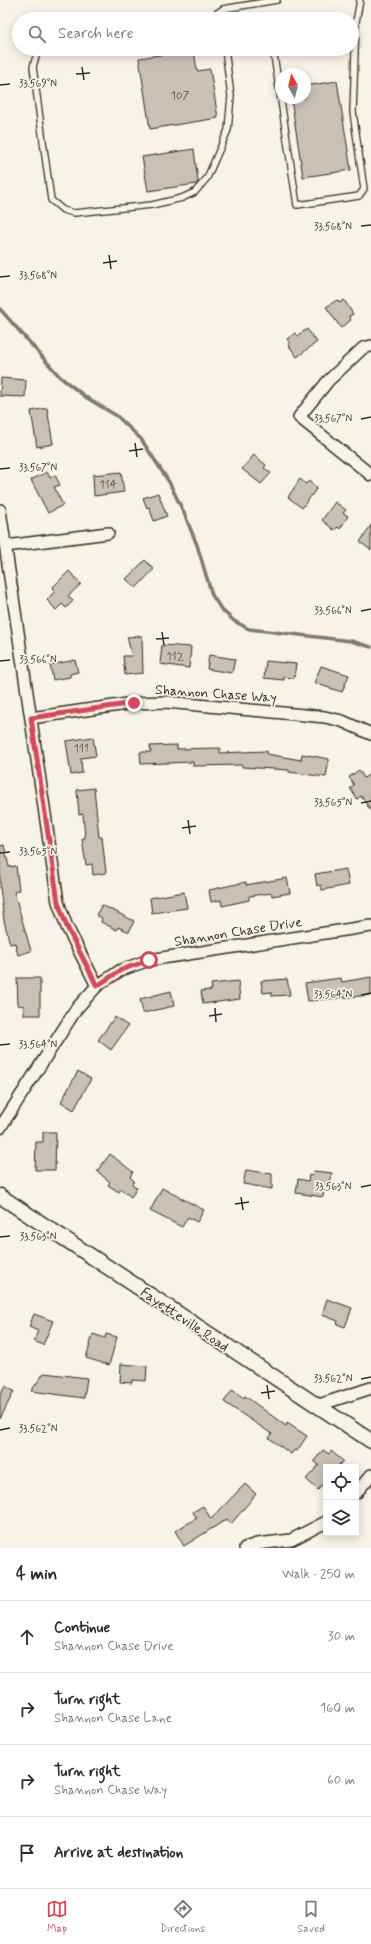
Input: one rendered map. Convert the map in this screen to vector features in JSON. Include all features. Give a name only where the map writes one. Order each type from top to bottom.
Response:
[{"type":"street","points":[[371,346],[363,348],[328,381],[300,417],[371,475]]},
{"type":"street","points":[[0,510],[58,902],[67,927],[97,986]]},
{"type":"street","points":[[6,546],[108,533]]},
{"type":"street","name":"Shannon Chase Way","points":[[31,718],[134,703],[166,702],[325,717],[348,723],[371,734]]},
{"type":"street","name":"Shannon Chase Drive","points":[[0,1128],[77,1008],[97,986],[121,970],[149,960],[371,926]]},
{"type":"street","name":"Fayetteville Road","points":[[0,1196],[371,1441]]},
{"type":"street","points":[[316,1406],[371,1388]]},
{"type":"street","points":[[359,1489],[371,1475]]},
{"type":"street","points":[[245,1548],[257,1544],[291,1540],[323,1524]]},
{"type":"lane","points":[[218,12],[223,9],[277,0]]},
{"type":"lane","points":[[357,12],[360,0]]},
{"type":"lane","points":[[36,56],[33,67],[51,200],[63,210],[74,213],[152,205],[182,198],[195,192],[207,178],[228,130],[231,96],[226,56]]},
{"type":"lane","points":[[274,56],[297,205],[358,196],[364,189],[353,112],[354,56]]},
{"type":"building","points":[[153,56],[195,56],[197,71],[210,69],[218,118],[150,129],[139,58]]},
{"type":"building","points":[[337,81],[351,170],[303,177],[292,104],[311,104],[311,85]]},
{"type":"building","points":[[194,149],[198,182],[196,184],[148,191],[142,157]]},
{"type":"building","points":[[337,300],[340,303],[344,300],[353,314],[349,316],[351,320],[341,328],[326,307]]},
{"type":"building","points":[[307,329],[317,342],[297,357],[288,344],[290,343],[287,339],[295,333],[297,336]]},
{"type":"building","points":[[1,378],[26,380],[25,397],[0,396]]},
{"type":"building","points":[[47,408],[53,444],[37,447],[31,411]]},
{"type":"building","points":[[254,455],[266,465],[264,468],[271,473],[261,484],[242,469]]},
{"type":"building","points":[[47,472],[50,478],[55,475],[60,485],[54,487],[63,505],[48,513],[31,480]]},
{"type":"building","points":[[121,472],[124,492],[94,496],[93,475]]},
{"type":"building","points":[[300,479],[306,484],[309,481],[317,488],[302,508],[288,497]]},
{"type":"building","points":[[158,493],[167,516],[154,521],[149,507],[147,508],[143,498]]},
{"type":"building","points":[[335,502],[346,510],[343,513],[348,516],[340,529],[338,527],[334,530],[322,520]]},
{"type":"building","points":[[371,525],[371,550],[360,542]]},
{"type":"building","points":[[145,560],[154,569],[136,588],[126,579]]},
{"type":"building","points":[[69,571],[81,584],[68,596],[73,601],[66,608],[62,604],[56,610],[47,600],[55,591],[52,588]]},
{"type":"building","points":[[142,636],[143,673],[125,675],[123,656],[132,656],[127,637]]},
{"type":"building","points":[[162,645],[191,647],[189,668],[160,664]]},
{"type":"building","points":[[209,655],[235,659],[232,673],[207,669]]},
{"type":"building","points":[[75,660],[78,672],[70,674],[70,677],[53,680],[50,665]]},
{"type":"building","points":[[266,661],[296,664],[294,678],[284,677],[284,680],[264,678]]},
{"type":"building","points":[[321,666],[349,675],[342,692],[314,683]]},
{"type":"building","points":[[93,737],[96,756],[81,758],[82,773],[71,775],[66,741]]},
{"type":"building","points":[[177,745],[177,749],[220,748],[220,753],[267,751],[267,754],[301,760],[302,754],[329,759],[326,777],[289,772],[289,770],[242,767],[242,765],[193,766],[193,762],[141,764],[140,752],[151,752],[150,746]]},
{"type":"building","points":[[359,770],[364,778],[371,773],[371,811],[361,796],[357,799],[350,788],[354,785],[349,777]]},
{"type":"building","points":[[94,788],[99,837],[102,837],[106,873],[93,875],[92,864],[86,865],[82,839],[85,838],[83,814],[79,815],[77,790]]},
{"type":"building","points":[[4,845],[9,867],[16,866],[19,890],[14,892],[31,951],[18,955],[15,943],[10,944],[4,921],[0,887],[0,846]]},
{"type":"building","points":[[346,869],[349,885],[322,890],[321,885],[317,886],[315,874]]},
{"type":"building","points":[[287,878],[290,893],[272,896],[272,893],[249,896],[249,900],[222,906],[221,900],[211,902],[209,890],[246,882],[246,885]]},
{"type":"building","points":[[184,892],[187,908],[152,913],[150,898]]},
{"type":"building","points":[[102,905],[134,921],[129,932],[118,927],[117,930],[101,922],[102,918],[96,915]]},
{"type":"building","points":[[371,977],[371,995],[308,1001],[305,983],[341,978],[342,982]]},
{"type":"building","points":[[17,978],[40,978],[40,1015],[24,1015],[24,1006],[18,1005]]},
{"type":"building","points":[[287,979],[290,995],[272,996],[272,992],[263,993],[261,981]]},
{"type":"building","points":[[238,981],[240,999],[203,1004],[201,991],[212,990],[211,984]]},
{"type":"building","points":[[171,991],[174,1006],[143,1013],[140,999]]},
{"type":"building","points":[[115,1017],[128,1026],[111,1050],[98,1040]]},
{"type":"building","points":[[78,1071],[91,1079],[74,1110],[61,1102]]},
{"type":"building","points":[[43,1132],[56,1132],[55,1170],[35,1170],[36,1142],[43,1142]]},
{"type":"building","points":[[110,1154],[133,1172],[130,1177],[134,1181],[132,1184],[137,1188],[131,1197],[121,1189],[119,1192],[108,1185],[110,1182],[97,1171]]},
{"type":"building","points":[[246,1170],[272,1174],[272,1189],[243,1184]]},
{"type":"building","points":[[314,1171],[332,1173],[329,1189],[324,1189],[323,1197],[296,1193],[298,1179],[308,1181],[309,1175],[313,1176]]},
{"type":"building","points":[[162,1188],[204,1210],[197,1222],[188,1217],[182,1227],[150,1211]]},
{"type":"building","points":[[327,1299],[352,1308],[345,1327],[337,1324],[338,1321],[322,1315]]},
{"type":"building","points":[[34,1314],[53,1321],[43,1345],[34,1341],[38,1331],[29,1327]]},
{"type":"building","points":[[93,1334],[105,1338],[106,1334],[117,1337],[109,1365],[86,1358]]},
{"type":"building","points":[[121,1364],[147,1366],[146,1381],[132,1380],[132,1383],[120,1382]]},
{"type":"building","points":[[44,1373],[87,1378],[84,1398],[31,1391]]},
{"type":"building","points":[[5,1386],[14,1391],[0,1419],[0,1396]]},
{"type":"building","points":[[232,1390],[244,1398],[245,1396],[286,1426],[287,1423],[307,1436],[297,1451],[294,1450],[291,1454],[269,1438],[272,1434],[224,1402]]},
{"type":"building","points":[[323,1450],[329,1454],[331,1451],[343,1461],[340,1464],[323,1464],[323,1484],[318,1490],[306,1479],[319,1465],[314,1461]]},
{"type":"building","points":[[245,1484],[256,1494],[231,1524],[227,1519],[184,1546],[175,1531],[197,1518],[193,1512],[203,1506],[211,1519]]},
{"type":"waterway","points":[[0,309],[60,377],[87,398],[117,416],[141,439],[169,482],[184,513],[197,545],[212,595],[221,609],[234,621],[249,629],[351,641],[371,647]]},
{"type":"route","points":[[134,703],[31,718],[58,902],[67,927],[97,986],[121,970],[149,960]]}]
